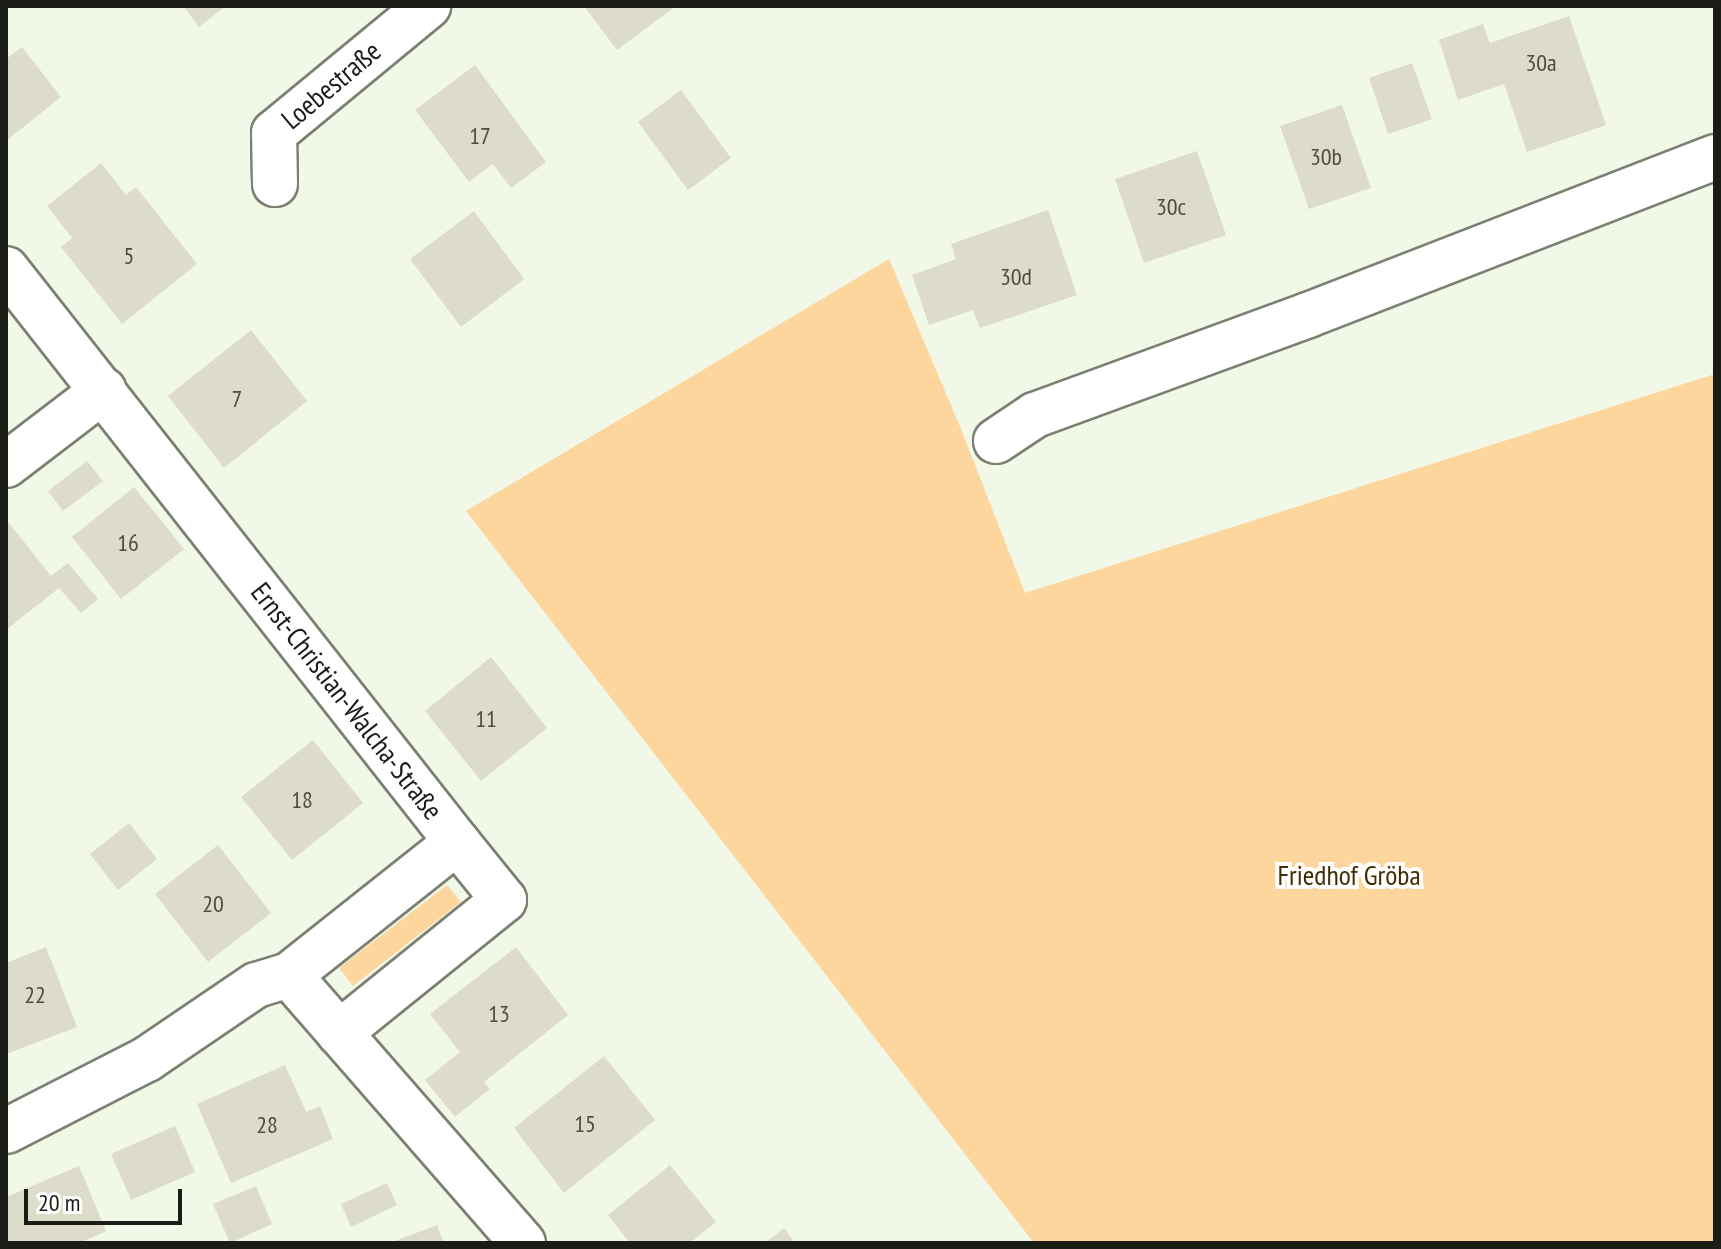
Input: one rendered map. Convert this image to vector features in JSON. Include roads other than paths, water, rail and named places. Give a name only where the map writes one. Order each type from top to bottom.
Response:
[{"type":"street","name":"Loebestraße","points":[[275,184],[274,133],[428,6]]},
{"type":"street","points":[[996,441],[1035,415],[1308,315],[1715,157]]},
{"type":"street","name":"Ernst-Christian-Walcha-Straße","points":[[6,269],[457,842],[289,975],[256,985],[147,1059],[6,1131]]},
{"type":"street","points":[[6,465],[104,390]]},
{"type":"street","points":[[339,1033],[504,900],[457,842]]},
{"type":"street","points":[[289,975],[523,1243]]},
{"type":"park label","name":"Friedhof Gröba","points":[[1349,875]]}]
